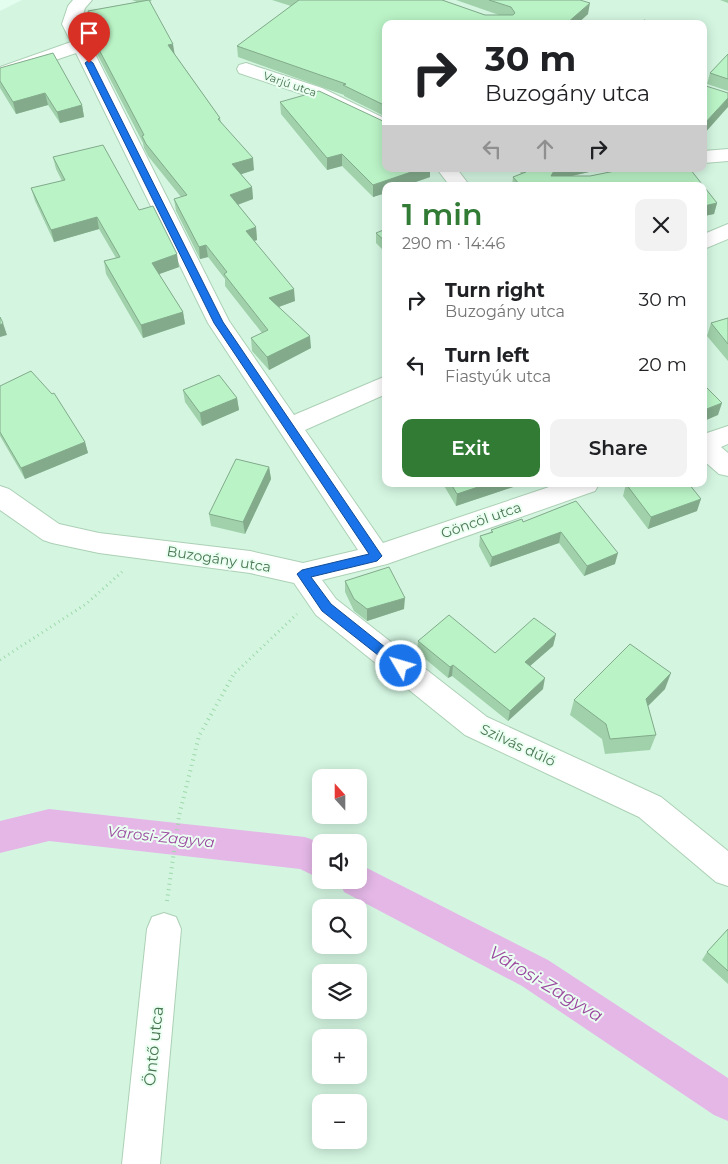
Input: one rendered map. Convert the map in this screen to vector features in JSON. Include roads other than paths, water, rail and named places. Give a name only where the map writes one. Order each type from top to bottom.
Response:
[{"type":"street","points":[[83,0],[77,6],[71,24],[219,323],[377,556]]},
{"type":"street","points":[[0,73],[80,45]]},
{"type":"street","name":"Varjú utca","points":[[246,69],[315,92],[382,124]]},
{"type":"street","points":[[707,157],[728,155]]},
{"type":"street","points":[[449,172],[457,182]]},
{"type":"street","points":[[707,241],[728,231]]},
{"type":"street","points":[[289,427],[382,386]]},
{"type":"street","points":[[707,442],[728,435]]},
{"type":"street","points":[[707,450],[728,467]]},
{"type":"street","name":"Göncöl utca","points":[[377,556],[577,487]]},
{"type":"street","name":"Buzogány utca","points":[[0,496],[52,533],[99,543],[250,562],[310,584],[377,556]]},
{"type":"street","name":"Szilvás dűlő","points":[[310,584],[326,607],[476,726],[650,807],[728,871]]},
{"type":"street","name":"Öntő utca","points":[[141,1164],[164,929]]},
{"type":"waterway","name":"Városi-Zagyva","points":[[0,837],[49,825],[305,853],[312,857]]},
{"type":"waterway","name":"Városi-Zagyva","points":[[367,885],[535,973],[728,1101]]}]
